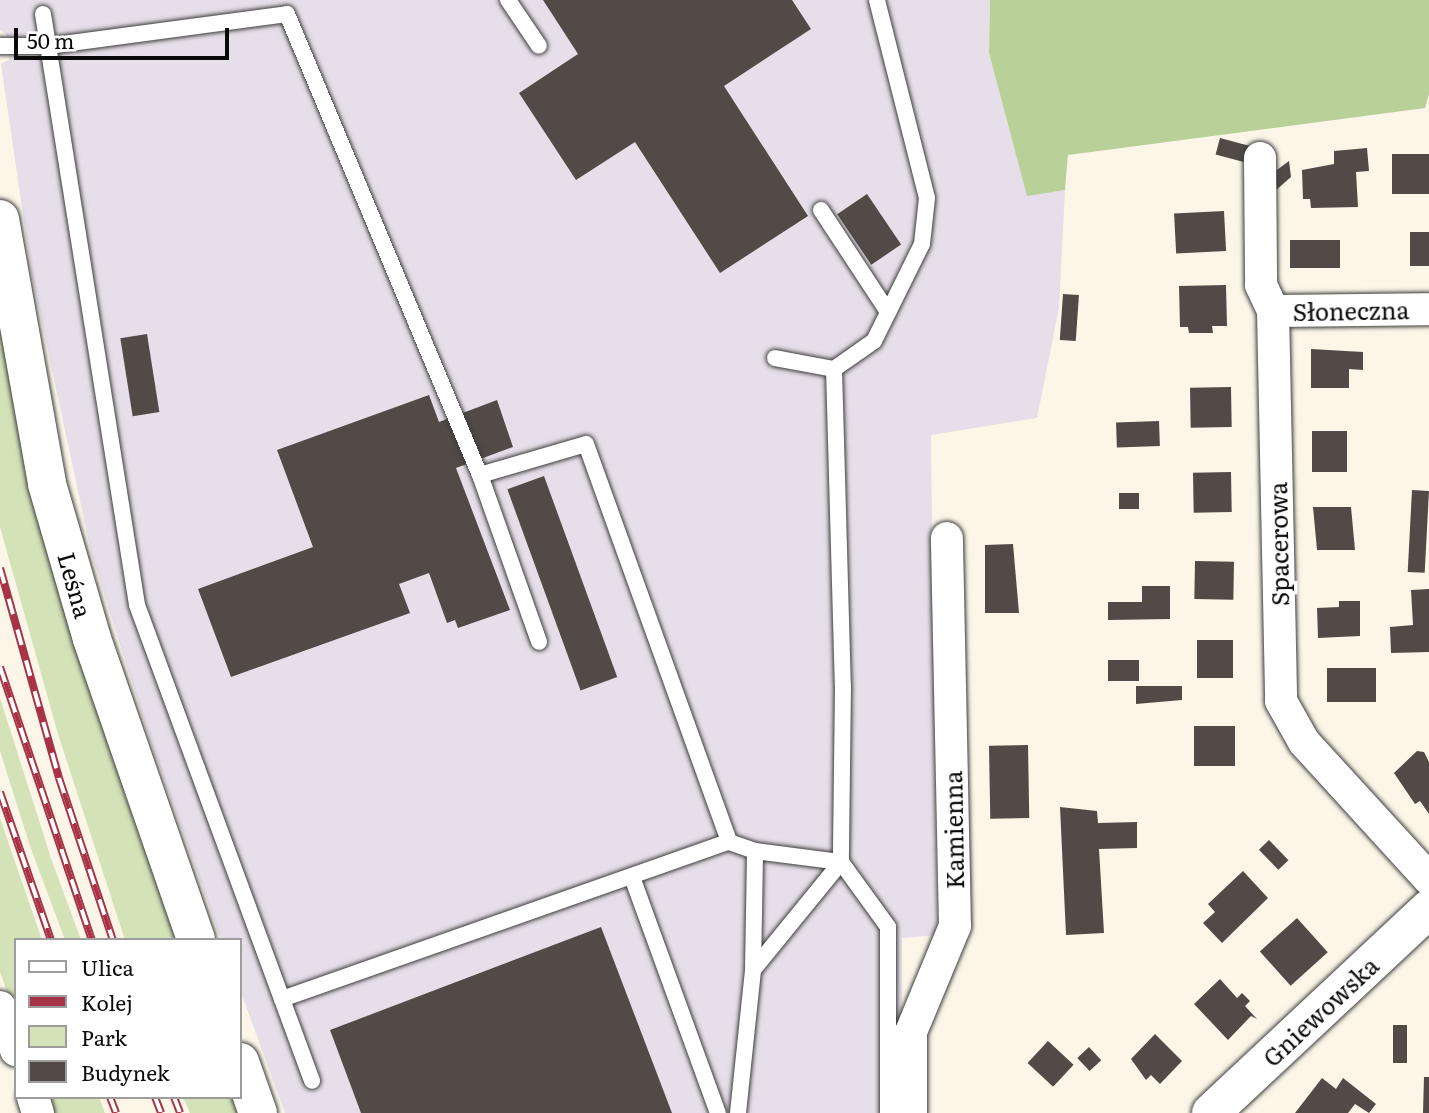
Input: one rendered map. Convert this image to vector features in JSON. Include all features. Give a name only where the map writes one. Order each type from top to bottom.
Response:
[{"type":"street","name":"Spacerowa","points":[[1260,158],[1261,285],[1273,311],[1281,701],[1304,742],[1429,879]]},
{"type":"street","name":"Leśna","points":[[0,219],[47,484],[88,626],[195,938]]},
{"type":"street","name":"Słoneczna","points":[[1273,311],[1429,309]]},
{"type":"street","name":"Kamienna","points":[[911,1113],[911,1032],[955,926],[947,538]]},
{"type":"street","name":"Gniewowska","points":[[1211,1113],[1429,909]]},
{"type":"street","points":[[0,1007],[14,1045]]},
{"type":"street","points":[[242,1068],[258,1113]]},
{"type":"lane","points":[[508,0],[539,46]]},
{"type":"lane","points":[[775,358],[834,369],[874,341],[922,244],[927,198],[877,0]]},
{"type":"lane","points":[[0,46],[48,46],[292,7],[480,475],[539,642]]},
{"type":"lane","points":[[43,14],[137,605],[312,1081]]},
{"type":"lane","points":[[821,210],[888,312]]},
{"type":"lane","points":[[834,369],[842,686],[841,862],[888,927],[888,1113]]},
{"type":"lane","points":[[480,475],[586,444],[729,842]]},
{"type":"lane","points":[[282,999],[729,842],[755,851],[841,862]]},
{"type":"lane","points":[[738,1113],[753,970],[755,851]]},
{"type":"lane","points":[[753,970],[841,862]]},
{"type":"lane","points":[[632,877],[718,1113]]},
{"type":"shaded area","points":[[0,0],[990,0],[989,53],[1027,195],[1065,190],[1059,308],[1037,418],[931,435],[937,935],[902,938],[903,1113],[285,1113],[242,995],[242,938],[220,938],[149,737],[91,552],[32,276],[1,64],[9,60],[6,34],[0,30]]},
{"type":"green space","points":[[990,0],[1429,0],[1429,94],[1425,108],[1068,155],[1065,190],[1027,196],[989,53]]},
{"type":"green space","points":[[0,330],[26,458],[178,938],[124,938],[58,734],[0,527]]},
{"type":"green space","points":[[0,698],[52,861],[80,938],[64,938],[30,846],[0,751]]},
{"type":"green space","points":[[0,818],[41,938],[14,938],[14,1011],[0,972]]},
{"type":"green space","points":[[46,1099],[100,1099],[105,1113],[51,1113]]},
{"type":"green space","points":[[184,1099],[238,1099],[243,1113],[190,1113]]},
{"type":"building","points":[[543,0],[792,0],[811,29],[724,86],[808,216],[720,273],[635,142],[576,180],[519,93],[578,54]]},
{"type":"building","points":[[1220,138],[1249,146],[1245,162],[1216,154]]},
{"type":"building","points":[[1367,148],[1369,171],[1356,172],[1358,207],[1311,208],[1310,199],[1303,199],[1302,170],[1334,164],[1334,151]]},
{"type":"building","points":[[1392,154],[1429,154],[1429,194],[1392,194]]},
{"type":"building","points":[[1289,161],[1291,177],[1275,191],[1266,178]]},
{"type":"building","points":[[867,194],[901,245],[871,265],[837,214]]},
{"type":"building","points":[[1224,211],[1226,251],[1176,254],[1174,214]]},
{"type":"building","points":[[1410,232],[1429,232],[1429,266],[1410,266]]},
{"type":"building","points":[[1290,240],[1340,240],[1340,268],[1290,268]]},
{"type":"building","points":[[1226,285],[1227,326],[1212,326],[1213,333],[1189,333],[1188,327],[1180,327],[1179,286]]},
{"type":"building","points":[[1063,294],[1079,295],[1076,341],[1060,340]]},
{"type":"building","points":[[147,334],[159,412],[133,416],[120,338]]},
{"type":"building","points":[[1311,349],[1363,352],[1363,370],[1349,369],[1349,388],[1311,388]]},
{"type":"building","points":[[1231,387],[1232,427],[1191,428],[1190,388]]},
{"type":"building","points":[[429,395],[439,422],[497,400],[513,447],[456,468],[510,610],[458,628],[455,620],[447,623],[429,573],[399,584],[410,613],[231,677],[198,589],[313,547],[277,450]]},
{"type":"building","points":[[1159,421],[1160,446],[1117,447],[1116,423]]},
{"type":"building","points":[[1312,431],[1347,431],[1347,472],[1312,472]]},
{"type":"building","points":[[1231,472],[1232,512],[1194,513],[1193,473]]},
{"type":"building","points":[[544,476],[617,677],[581,690],[507,489]]},
{"type":"building","points":[[1412,490],[1429,491],[1425,573],[1408,572]]},
{"type":"building","points":[[1119,493],[1139,493],[1139,509],[1119,509]]},
{"type":"building","points":[[1313,507],[1351,507],[1355,550],[1317,550]]},
{"type":"building","points":[[1013,544],[1019,613],[985,613],[985,545]]},
{"type":"building","points":[[1195,561],[1234,562],[1233,600],[1194,599]]},
{"type":"building","points":[[1142,586],[1170,586],[1170,619],[1108,620],[1108,602],[1142,602]]},
{"type":"building","points":[[1429,589],[1429,652],[1391,653],[1390,627],[1413,625],[1411,590]]},
{"type":"building","points":[[1339,601],[1360,601],[1360,636],[1318,638],[1317,608],[1339,607]]},
{"type":"building","points":[[1197,640],[1233,640],[1233,678],[1197,678]]},
{"type":"building","points":[[1108,660],[1139,660],[1139,681],[1108,681]]},
{"type":"building","points":[[1327,668],[1376,668],[1376,702],[1327,702]]},
{"type":"building","points":[[1136,686],[1182,686],[1182,700],[1136,704]]},
{"type":"building","points":[[1194,726],[1235,726],[1235,766],[1194,766]]},
{"type":"building","points":[[1028,745],[1029,818],[990,819],[989,746]]},
{"type":"building","points":[[1417,751],[1424,752],[1429,762],[1429,814],[1420,801],[1415,804],[1394,773]]},
{"type":"building","points":[[1060,807],[1097,811],[1098,823],[1137,822],[1137,848],[1099,849],[1104,933],[1066,935]]},
{"type":"building","points":[[1269,840],[1288,860],[1278,870],[1259,850]]},
{"type":"building","points":[[1243,871],[1268,898],[1222,943],[1203,923],[1215,912],[1208,904]]},
{"type":"building","points":[[1297,918],[1328,952],[1291,986],[1260,951]]},
{"type":"building","points":[[601,927],[672,1113],[361,1113],[330,1030]]},
{"type":"building","points":[[1220,979],[1237,998],[1242,993],[1250,1001],[1245,1006],[1257,1019],[1251,1016],[1228,1040],[1194,1004]]},
{"type":"building","points":[[1393,1025],[1407,1025],[1407,1063],[1393,1063]]},
{"type":"building","points":[[1155,1034],[1182,1061],[1160,1084],[1151,1075],[1146,1080],[1131,1059]]},
{"type":"building","points":[[1048,1041],[1074,1065],[1053,1087],[1028,1063]]},
{"type":"building","points":[[1089,1047],[1101,1060],[1090,1071],[1077,1058]]},
{"type":"building","points":[[1424,1077],[1429,1077],[1429,1113],[1423,1113]]},
{"type":"building","points":[[1322,1078],[1336,1089],[1343,1078],[1376,1104],[1369,1113],[1355,1104],[1348,1113],[1295,1113]]},
{"type":"railway","points":[[0,568],[59,778],[112,938]]},
{"type":"railway","points":[[0,667],[91,938]]},
{"type":"railway","points":[[0,792],[50,938]]},
{"type":"railway","points":[[111,1099],[116,1113]]},
{"type":"railway","points":[[156,1099],[161,1113]]},
{"type":"railway","points":[[175,1099],[180,1113]]}]
